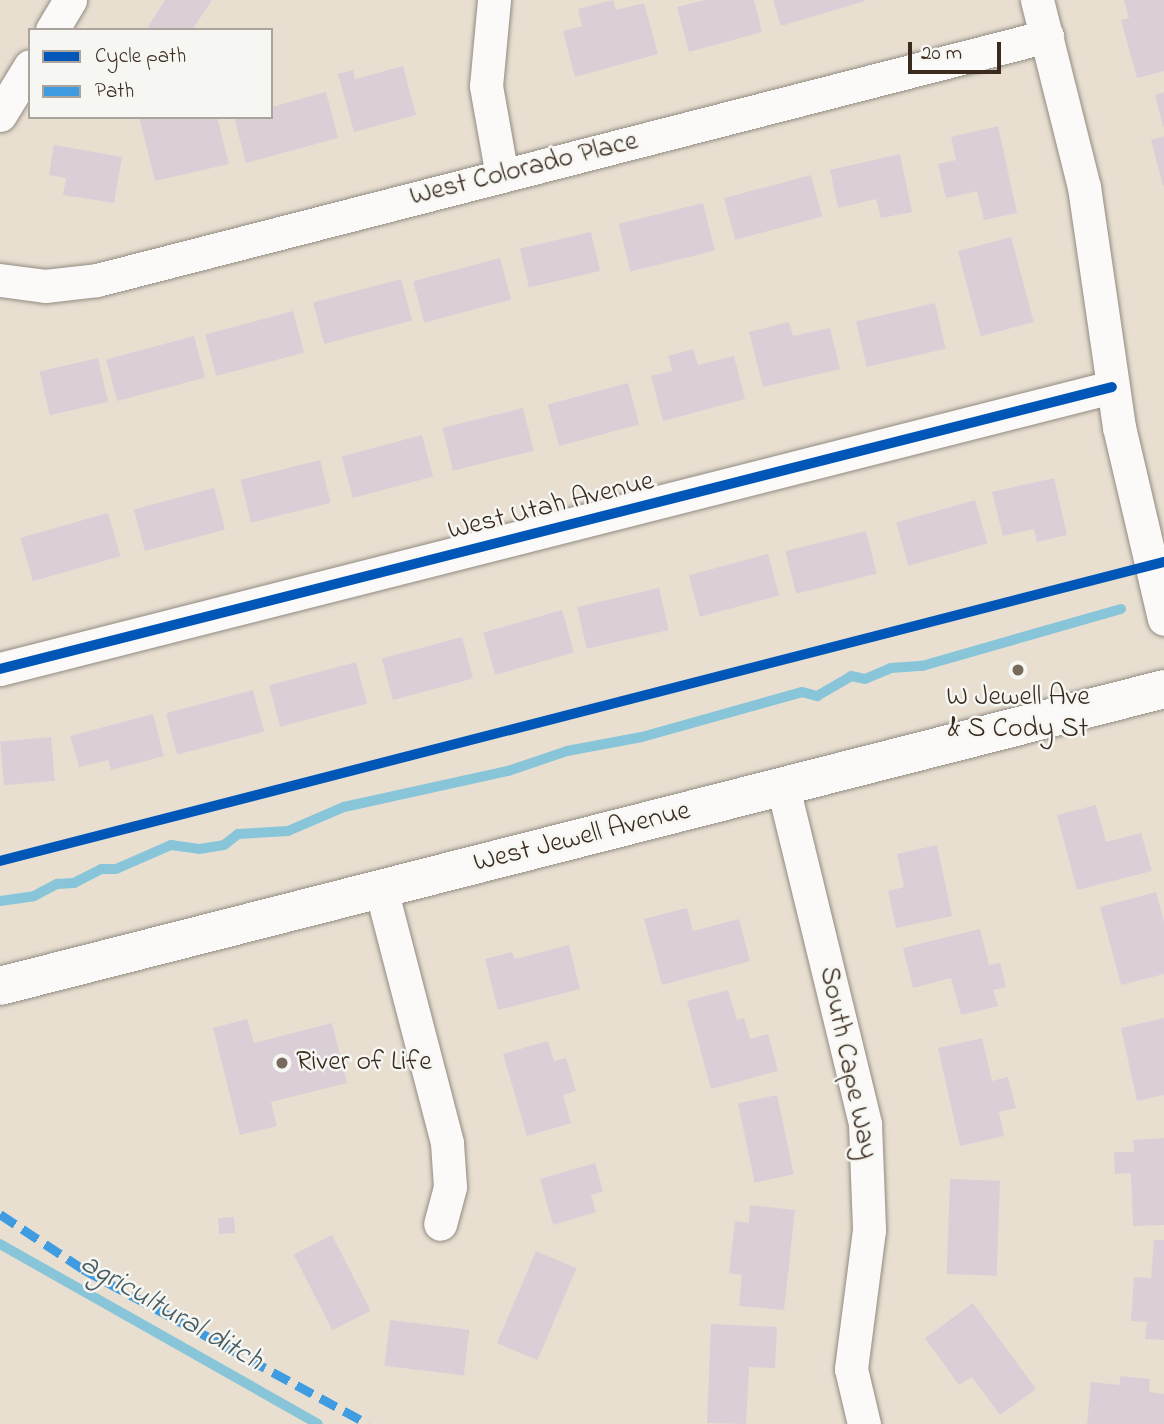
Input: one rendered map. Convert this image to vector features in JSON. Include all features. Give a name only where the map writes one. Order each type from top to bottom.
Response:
[{"type":"main road","name":"West Jewell Avenue","points":[[0,986],[1164,689]]},
{"type":"street","points":[[53,28],[70,0]]},
{"type":"street","points":[[494,0],[485,61],[502,176]]},
{"type":"street","points":[[1037,0],[1098,257],[1112,387],[1130,482],[1164,619]]},
{"type":"street","name":"West Colorado Place","points":[[0,280],[45,286],[97,280],[1047,36]]},
{"type":"street","points":[[0,115],[28,69]]},
{"type":"street","name":"West Utah Avenue","points":[[0,669],[1112,387]]},
{"type":"street","name":"South Cape Way","points":[[783,787],[864,1124],[869,1230],[851,1369],[864,1424]]},
{"type":"street","points":[[381,889],[447,1143],[450,1188],[440,1224]]},
{"type":"building","points":[[165,0],[212,0],[193,28],[147,28]]},
{"type":"building","points":[[613,0],[616,10],[644,3],[658,54],[575,77],[563,31],[582,26],[578,9]]},
{"type":"building","points":[[705,0],[754,0],[762,32],[689,52],[677,7]]},
{"type":"building","points":[[773,0],[865,0],[865,1],[781,26]]},
{"type":"building","points":[[1124,0],[1164,0],[1164,71],[1137,78],[1121,20],[1129,18]]},
{"type":"building","points":[[403,66],[416,115],[354,132],[338,74],[353,70],[355,79]]},
{"type":"building","points":[[326,92],[338,138],[246,163],[235,119],[273,119],[273,106]]},
{"type":"building","points":[[1164,92],[1164,126],[1163,127],[1155,95]]},
{"type":"building","points":[[140,119],[218,119],[229,164],[155,181]]},
{"type":"building","points":[[998,126],[1017,213],[984,220],[977,191],[946,198],[938,164],[956,160],[951,137]]},
{"type":"building","points":[[1164,136],[1164,185],[1163,186],[1151,140]]},
{"type":"building","points":[[54,145],[122,157],[114,203],[63,195],[66,178],[49,175]]},
{"type":"building","points":[[900,154],[912,212],[881,218],[876,199],[838,208],[830,170]]},
{"type":"building","points":[[811,175],[822,217],[735,240],[724,198]]},
{"type":"building","points":[[703,203],[715,251],[630,272],[619,224]]},
{"type":"building","points":[[591,232],[600,271],[529,287],[520,248]]},
{"type":"building","points":[[1011,237],[1034,322],[981,336],[958,251]]},
{"type":"building","points":[[500,258],[511,300],[424,323],[413,281]]},
{"type":"building","points":[[401,279],[412,321],[324,344],[313,303]]},
{"type":"building","points":[[935,303],[946,349],[867,367],[856,321]]},
{"type":"building","points":[[293,311],[304,353],[216,376],[205,335]]},
{"type":"building","points":[[789,322],[793,336],[830,328],[840,369],[763,387],[749,332]]},
{"type":"building","points":[[194,336],[205,378],[117,401],[106,360]]},
{"type":"building","points":[[693,349],[698,365],[734,356],[745,399],[663,421],[651,376],[672,371],[668,356]]},
{"type":"building","points":[[98,358],[108,402],[50,415],[40,371]]},
{"type":"building","points":[[628,383],[639,425],[559,446],[548,404]]},
{"type":"building","points":[[523,408],[534,451],[453,471],[442,428]]},
{"type":"building","points":[[422,435],[433,477],[353,498],[342,456]]},
{"type":"building","points":[[320,460],[331,503],[251,523],[240,480]]},
{"type":"building","points":[[1054,478],[1067,535],[1037,542],[1034,529],[1003,536],[992,492]]},
{"type":"building","points":[[214,488],[225,530],[145,551],[134,509]]},
{"type":"building","points":[[975,500],[987,543],[909,566],[896,523]]},
{"type":"building","points":[[108,513],[120,556],[33,581],[21,538]]},
{"type":"building","points":[[866,531],[877,574],[796,594],[785,551]]},
{"type":"building","points":[[768,554],[779,596],[700,617],[689,575]]},
{"type":"building","points":[[659,588],[669,630],[587,649],[577,607]]},
{"type":"building","points":[[562,610],[574,652],[495,675],[483,633]]},
{"type":"building","points":[[462,637],[473,679],[393,700],[382,658]]},
{"type":"building","points":[[356,662],[367,704],[280,727],[269,685]]},
{"type":"building","points":[[253,690],[264,732],[177,755],[166,713]]},
{"type":"building","points":[[153,714],[164,756],[111,770],[108,760],[79,767],[70,736]]},
{"type":"building","points":[[51,737],[55,781],[4,785],[0,741]]},
{"type":"building","points":[[1096,805],[1106,842],[1141,833],[1152,871],[1077,890],[1057,815]]},
{"type":"building","points":[[937,845],[952,916],[896,928],[888,891],[904,887],[897,854]]},
{"type":"building","points":[[1156,892],[1164,922],[1164,974],[1121,985],[1100,907]]},
{"type":"building","points":[[687,908],[693,931],[739,919],[750,961],[662,985],[644,919]]},
{"type":"building","points":[[980,929],[989,965],[1000,963],[1006,987],[993,990],[998,1006],[961,1015],[951,978],[913,988],[903,948]]},
{"type":"building","points":[[569,945],[580,989],[498,1010],[485,959],[512,952],[515,959]]},
{"type":"building","points":[[728,990],[737,1020],[744,1018],[750,1039],[768,1034],[778,1071],[711,1089],[687,1001]]},
{"type":"building","points":[[1164,1018],[1164,1095],[1137,1101],[1121,1028]]},
{"type":"building","name":"River of Life","points":[[247,1019],[254,1043],[332,1023],[347,1083],[271,1102],[277,1126],[240,1135],[213,1028]]},
{"type":"building","points":[[982,1038],[992,1081],[1008,1077],[1016,1108],[999,1112],[1004,1136],[960,1146],[938,1048]]},
{"type":"building","points":[[548,1041],[554,1061],[566,1058],[576,1091],[563,1095],[571,1123],[527,1136],[503,1054]]},
{"type":"building","points":[[777,1095],[794,1174],[755,1183],[738,1103]]},
{"type":"building","points":[[1164,1138],[1164,1225],[1133,1226],[1131,1173],[1115,1174],[1114,1152],[1134,1152],[1133,1140]]},
{"type":"building","points":[[595,1163],[603,1191],[591,1195],[596,1212],[553,1225],[540,1179]]},
{"type":"building","points":[[950,1179],[1000,1181],[997,1276],[947,1274]]},
{"type":"building","points":[[750,1205],[795,1210],[784,1310],[739,1306],[742,1275],[729,1273],[735,1221],[749,1223]]},
{"type":"building","points":[[234,1217],[235,1233],[219,1234],[218,1218]]},
{"type":"building","points":[[332,1235],[371,1311],[332,1330],[294,1255]]},
{"type":"building","points":[[1154,1240],[1164,1240],[1164,1340],[1145,1339],[1147,1322],[1131,1321],[1134,1277],[1151,1278]]},
{"type":"building","points":[[536,1251],[577,1268],[537,1360],[497,1343]]},
{"type":"building","points":[[973,1303],[1036,1389],[1000,1415],[972,1377],[959,1385],[925,1338]]},
{"type":"building","points":[[390,1320],[469,1330],[464,1375],[384,1366]]},
{"type":"building","points":[[711,1324],[777,1327],[775,1368],[749,1367],[746,1424],[707,1423]]},
{"type":"building","points":[[1120,1376],[1150,1379],[1149,1392],[1164,1394],[1164,1424],[1087,1424],[1091,1382],[1120,1385]]},
{"type":"waterway","points":[[0,901],[34,896],[57,884],[74,883],[101,869],[116,869],[171,845],[199,849],[224,845],[238,834],[288,831],[344,807],[508,771],[567,751],[642,737],[802,692],[817,696],[851,676],[865,679],[891,668],[922,666],[1121,609]]},
{"type":"waterway","name":"agricultural ditch","points":[[0,1244],[318,1424]]},
{"type":"marked path","points":[[0,1214],[83,1269],[368,1424]]},
{"type":"cycle path","points":[[0,669],[1112,387]]},
{"type":"cycle path","points":[[0,861],[1164,562]]},
{"type":"place","name":"W Jewell Ave & S Cody St","points":[[1018,670]]},
{"type":"place","name":"River of Life","points":[[282,1063]]}]
